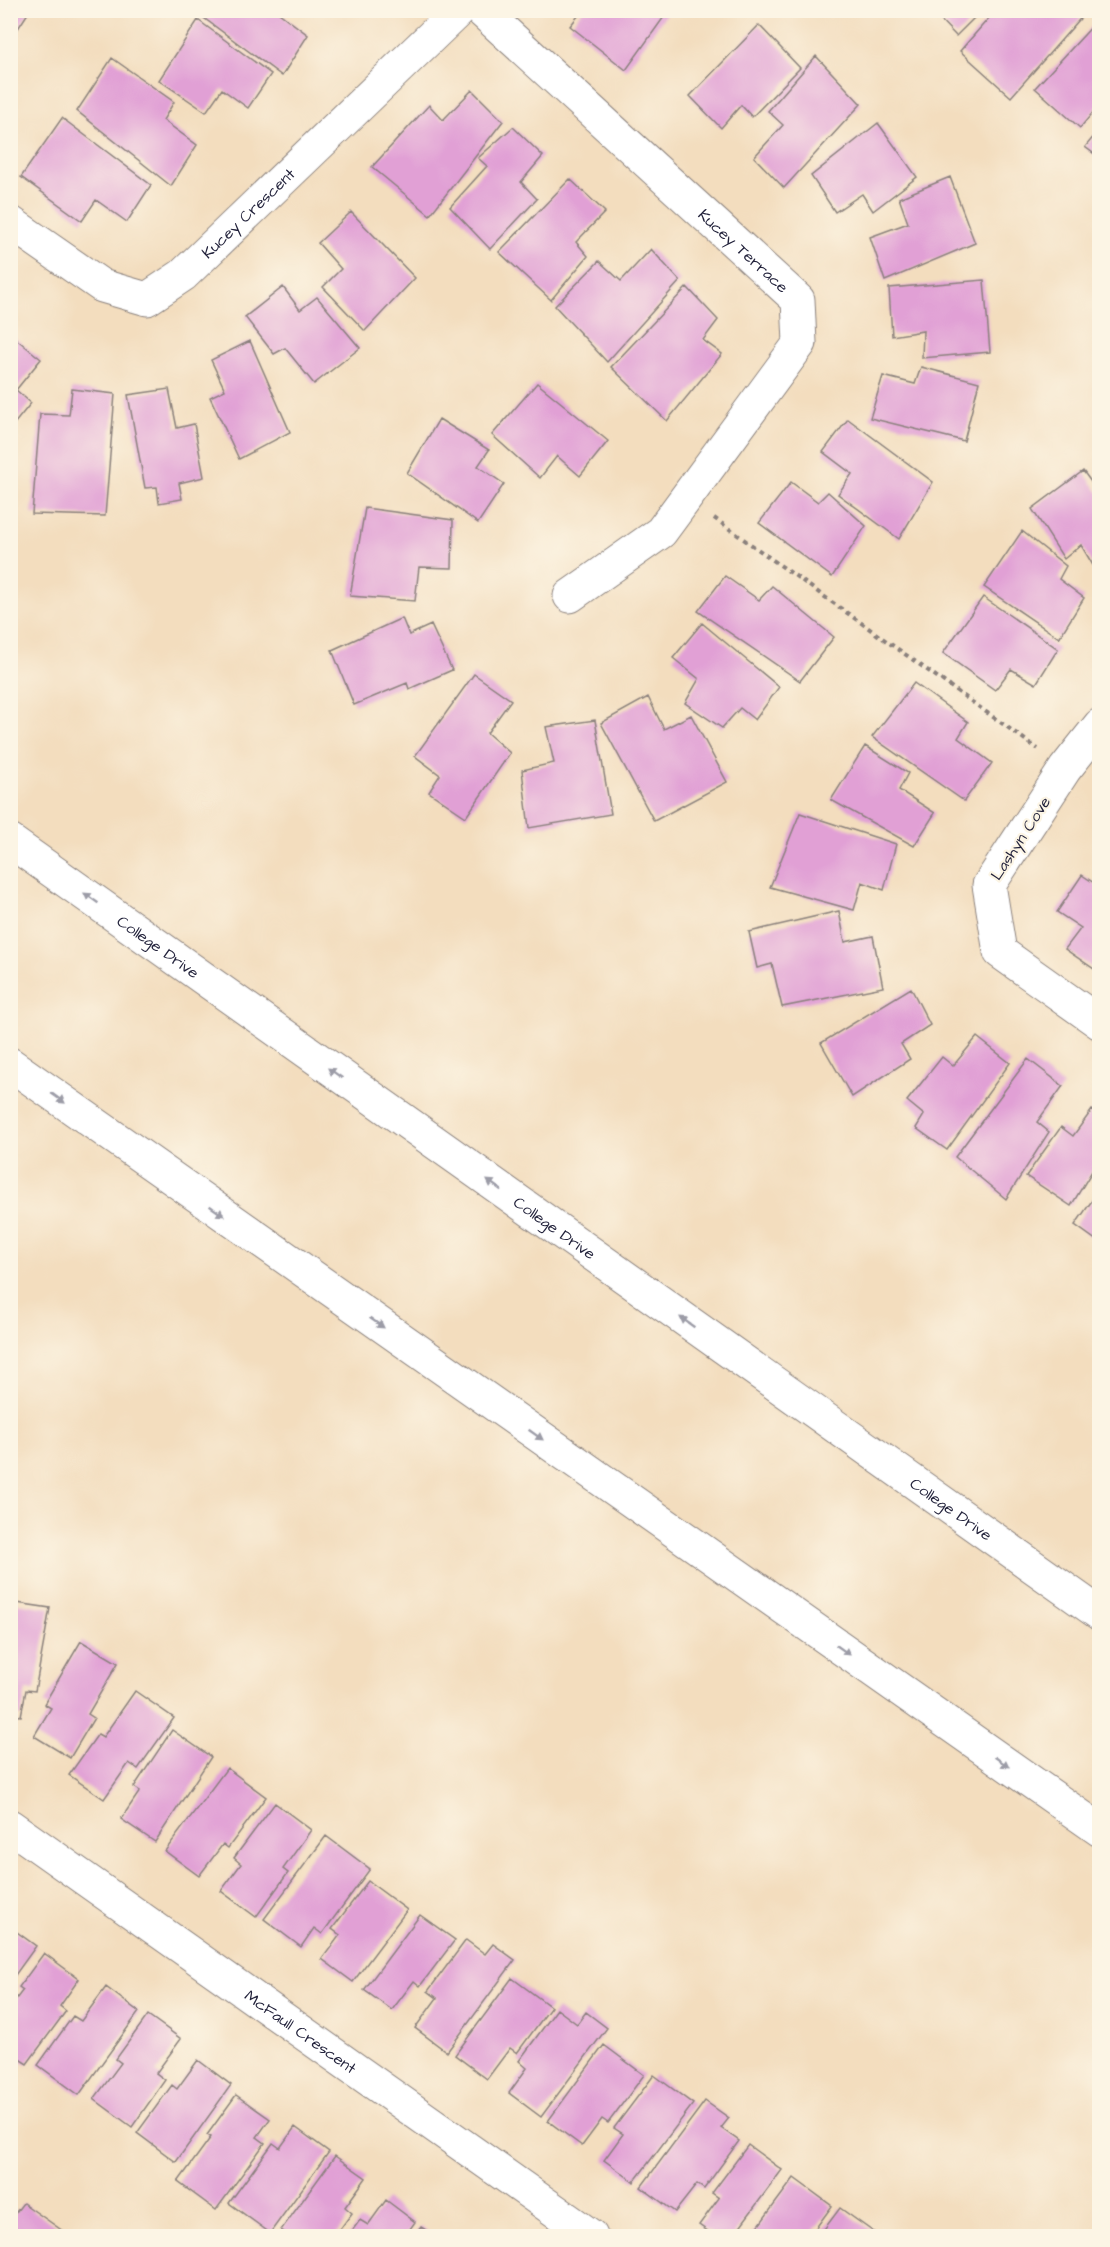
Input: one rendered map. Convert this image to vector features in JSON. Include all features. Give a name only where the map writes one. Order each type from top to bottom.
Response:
[{"type":"main road","name":"Kucey Crescent","points":[[10,222],[102,286],[147,299],[183,275],[459,10]]},
{"type":"main road","name":"Kucey Terrace","points":[[481,10],[798,300],[800,343],[661,532],[570,597]]},
{"type":"main road","name":"Lashyn Cove","points":[[1100,725],[1065,769],[989,885],[1000,952],[1100,1023]]},
{"type":"main road","name":"College Drive","points":[[10,841],[1100,1614]]},
{"type":"main road","points":[[10,1064],[1100,1830]]},
{"type":"main road","points":[[735,1356],[1100,1590]]},
{"type":"main road","name":"McFaull Crescent","points":[[10,1826],[591,2236]]},
{"type":"path","points":[[708,513],[1041,751]]},
{"type":"building","points":[[10,10],[30,10],[10,41]]},
{"type":"building","points":[[193,10],[275,10],[308,35],[282,76]]},
{"type":"building","points":[[583,10],[669,10],[626,70],[570,26]]},
{"type":"building","points":[[931,10],[982,10],[956,36]]},
{"type":"building","points":[[996,10],[1024,10],[1030,16],[1035,10],[1084,10],[1086,12],[1011,97],[960,51]]},
{"type":"building","points":[[198,20],[271,74],[248,108],[222,89],[206,112],[159,80]]},
{"type":"building","points":[[1097,21],[1100,23],[1100,104],[1080,128],[1035,88]]},
{"type":"building","points":[[759,25],[800,68],[752,117],[741,105],[721,128],[690,96]]},
{"type":"building","points":[[816,56],[861,104],[784,188],[754,157],[783,125],[768,111]]},
{"type":"building","points":[[112,58],[174,102],[163,120],[197,145],[171,186],[77,111]]},
{"type":"building","points":[[472,90],[503,121],[430,215],[372,167],[429,105],[443,120]]},
{"type":"building","points":[[62,118],[151,185],[127,222],[96,200],[82,221],[21,177]]},
{"type":"building","points":[[878,123],[917,177],[873,211],[862,194],[835,212],[811,176]]},
{"type":"building","points":[[513,127],[543,156],[521,182],[537,199],[490,249],[450,207],[487,166],[478,158]]},
{"type":"building","points":[[1100,129],[1100,158],[1085,147]]},
{"type":"building","points":[[950,177],[975,243],[885,281],[870,237],[908,223],[899,198]]},
{"type":"building","points":[[570,179],[605,212],[576,242],[588,256],[551,300],[499,252]]},
{"type":"building","points":[[351,212],[415,278],[365,331],[323,287],[341,269],[318,243]]},
{"type":"building","points":[[651,249],[680,281],[607,362],[555,306],[599,261],[621,281]]},
{"type":"building","points":[[984,280],[990,352],[922,358],[923,331],[892,336],[889,288]]},
{"type":"building","points":[[283,287],[300,310],[317,297],[360,348],[314,384],[285,348],[274,354],[245,317]]},
{"type":"building","points":[[687,287],[718,320],[703,340],[722,354],[667,421],[611,367]]},
{"type":"building","points":[[10,334],[41,359],[16,390],[31,403],[10,429]]},
{"type":"building","points":[[250,341],[290,432],[239,459],[210,397],[225,390],[211,360]]},
{"type":"building","points":[[921,367],[979,382],[964,441],[870,418],[883,376],[915,384]]},
{"type":"building","points":[[537,383],[608,441],[580,476],[557,456],[540,478],[492,435]]},
{"type":"building","points":[[72,389],[115,394],[105,516],[32,514],[40,414],[69,415]]},
{"type":"building","points":[[169,389],[177,428],[194,424],[204,477],[179,483],[182,499],[159,503],[157,487],[145,488],[128,395]]},
{"type":"building","points":[[439,419],[489,450],[478,466],[504,484],[478,523],[407,473]]},
{"type":"building","points":[[848,419],[933,482],[899,539],[838,494],[852,474],[823,452]]},
{"type":"building","points":[[1083,471],[1100,494],[1100,571],[1097,572],[1081,545],[1064,559],[1032,509]]},
{"type":"building","points":[[791,482],[818,502],[828,492],[866,526],[832,577],[759,523]]},
{"type":"building","points":[[365,508],[453,520],[452,568],[419,567],[415,601],[350,596]]},
{"type":"building","points":[[1022,531],[1066,566],[1059,579],[1084,598],[1059,638],[984,587]]},
{"type":"building","points":[[725,576],[759,600],[772,586],[834,637],[800,681],[698,611]]},
{"type":"building","points":[[983,597],[1058,649],[1036,684],[1011,669],[995,690],[943,653]]},
{"type":"building","points":[[402,618],[409,635],[431,625],[452,670],[409,689],[407,683],[354,705],[332,650]]},
{"type":"building","points":[[702,623],[779,687],[755,720],[740,708],[722,728],[685,703],[699,679],[673,658]]},
{"type":"building","points":[[474,674],[511,700],[487,733],[510,753],[466,817],[429,792],[440,775],[415,756]]},
{"type":"building","points":[[914,683],[968,722],[958,738],[992,763],[964,801],[872,737]]},
{"type":"building","points":[[648,697],[664,729],[691,715],[727,782],[654,821],[601,723]]},
{"type":"building","points":[[595,720],[611,814],[529,828],[522,770],[554,763],[546,727]]},
{"type":"building","points":[[865,746],[908,773],[899,790],[935,813],[914,846],[831,800]]},
{"type":"building","points":[[800,813],[896,844],[884,890],[862,882],[854,910],[770,887]]},
{"type":"building","points":[[1082,875],[1100,887],[1100,973],[1065,949],[1081,928],[1057,912]]},
{"type":"building","points":[[839,911],[845,942],[873,936],[883,987],[782,1007],[772,964],[757,968],[749,932]]},
{"type":"building","points":[[911,988],[930,1025],[901,1044],[910,1059],[852,1097],[821,1043]]},
{"type":"building","points":[[977,1037],[1010,1063],[947,1150],[916,1128],[924,1115],[907,1101],[942,1057],[953,1066]]},
{"type":"building","points":[[1028,1059],[1063,1086],[1037,1122],[1049,1132],[1006,1199],[955,1157]]},
{"type":"building","points":[[1092,1110],[1100,1115],[1100,1177],[1092,1171],[1071,1206],[1026,1176],[1061,1127],[1073,1136]]},
{"type":"building","points":[[1100,1189],[1100,1243],[1075,1225]]},
{"type":"building","points":[[10,1602],[50,1608],[35,1691],[26,1690],[21,1716],[10,1715]]},
{"type":"building","points":[[81,1641],[118,1663],[88,1714],[94,1718],[70,1758],[34,1736],[51,1708],[44,1704]]},
{"type":"building","points":[[135,1691],[174,1718],[138,1769],[129,1763],[104,1799],[69,1775],[98,1734],[103,1737]]},
{"type":"building","points":[[172,1730],[211,1757],[155,1842],[121,1819],[140,1791],[134,1787]]},
{"type":"building","points":[[227,1768],[266,1797],[228,1848],[223,1844],[199,1876],[165,1851]]},
{"type":"building","points":[[275,1803],[311,1830],[283,1869],[288,1873],[256,1917],[221,1891],[241,1864],[234,1858]]},
{"type":"building","points":[[326,1836],[370,1869],[322,1934],[314,1928],[301,1947],[264,1919]]},
{"type":"building","points":[[368,1881],[407,1910],[353,1982],[322,1959],[340,1935],[332,1929]]},
{"type":"building","points":[[420,1915],[455,1940],[420,1986],[414,1981],[392,2010],[364,1990]]},
{"type":"building","points":[[10,1927],[36,1946],[10,1982]]},
{"type":"building","points":[[466,1940],[485,1954],[493,1944],[515,1960],[447,2052],[415,2028],[437,1998],[428,1991]]},
{"type":"building","points":[[44,1953],[79,1979],[60,2006],[66,2011],[27,2064],[10,2053],[10,2007],[23,1990],[19,1987]]},
{"type":"building","points":[[512,1978],[551,2007],[517,2053],[510,2048],[487,2079],[455,2055]]},
{"type":"building","points":[[106,1987],[139,2012],[79,2095],[38,2065],[73,2016],[81,2021]]},
{"type":"building","points":[[557,2009],[577,2024],[586,2012],[607,2028],[541,2117],[509,2093],[527,2068],[519,2061]]},
{"type":"building","points":[[148,2015],[181,2039],[156,2073],[165,2080],[132,2127],[94,2099],[121,2063],[116,2059]]},
{"type":"building","points":[[604,2045],[644,2075],[608,2123],[602,2119],[582,2146],[548,2121]]},
{"type":"building","points":[[198,2060],[231,2085],[176,2162],[137,2133],[172,2085],[177,2089]]},
{"type":"building","points":[[654,2075],[693,2104],[634,2182],[604,2160],[623,2134],[614,2128]]},
{"type":"building","points":[[236,2095],[270,2119],[257,2137],[265,2143],[216,2210],[178,2182],[211,2137],[207,2135]]},
{"type":"building","points":[[705,2101],[729,2118],[721,2128],[739,2141],[704,2189],[697,2184],[675,2212],[641,2187]]},
{"type":"building","points":[[295,2127],[329,2152],[270,2233],[229,2203],[273,2143],[280,2148]]},
{"type":"building","points":[[748,2145],[782,2170],[733,2236],[715,2236],[699,2225],[719,2198],[712,2193]]},
{"type":"building","points":[[335,2156],[366,2178],[345,2207],[352,2213],[335,2236],[290,2236],[281,2230]]},
{"type":"building","points":[[794,2178],[832,2206],[810,2236],[751,2236]]},
{"type":"building","points":[[386,2200],[415,2222],[405,2236],[348,2236],[360,2220],[368,2225]]},
{"type":"building","points":[[23,2203],[70,2236],[10,2236],[10,2220]]},
{"type":"building","points":[[840,2208],[879,2236],[819,2236]]},
{"type":"building","points":[[421,2227],[435,2236],[414,2236]]}]
